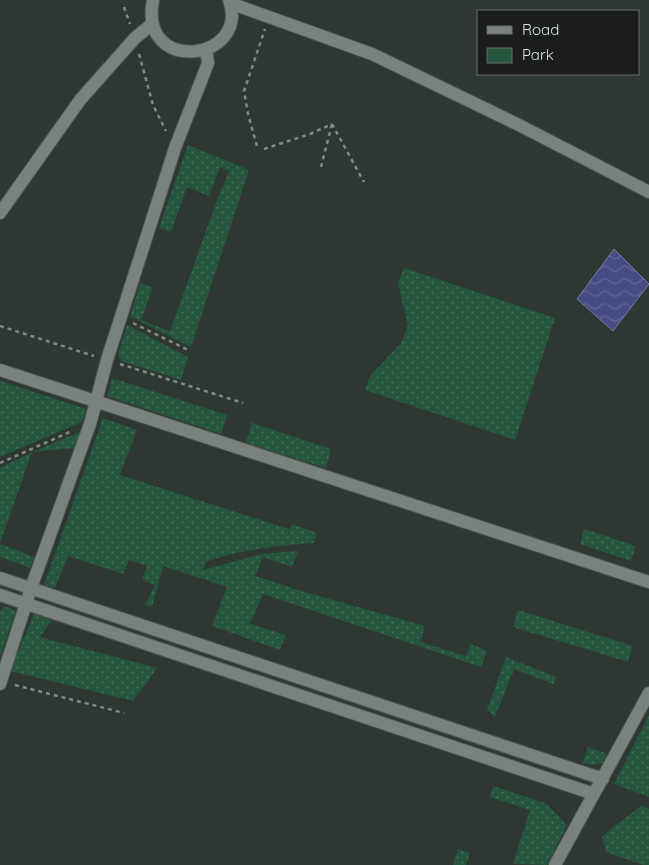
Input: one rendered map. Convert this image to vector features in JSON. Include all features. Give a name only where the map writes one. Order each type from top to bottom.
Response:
[{"type":"street","points":[[152,0],[150,12],[152,24],[158,36],[168,46],[180,51],[193,53],[206,50],[216,44],[226,30],[231,14],[229,1],[372,54],[517,124],[649,192]]},
{"type":"street","points":[[0,213],[80,100],[135,38],[152,24]]},
{"type":"street","points":[[0,682],[31,588],[90,424],[107,360],[175,148],[208,62],[206,50]]},
{"type":"street","points":[[0,370],[649,582]]},
{"type":"street","points":[[0,578],[603,778]]},
{"type":"street","points":[[0,595],[594,794]]},
{"type":"street","points":[[555,865],[649,692]]},
{"type":"path","points":[[124,7],[135,38],[153,105],[175,148]]},
{"type":"path","points":[[257,146],[244,92],[269,16]]},
{"type":"path","points":[[264,149],[310,134],[332,124]]},
{"type":"path","points":[[320,167],[332,124]]},
{"type":"path","points":[[332,124],[364,182]]},
{"type":"path","points":[[121,317],[190,351]]},
{"type":"path","points":[[0,463],[90,424]]},
{"type":"path","points":[[0,682],[124,713]]},
{"type":"green space","points":[[188,145],[249,170],[191,347],[130,316],[140,283],[153,287],[141,320],[170,331],[229,171],[220,167],[209,196],[187,187],[171,232],[159,228]]},
{"type":"green space","points":[[404,268],[555,318],[515,440],[365,390],[370,376],[401,343],[408,326],[398,283]]},
{"type":"green space","points":[[127,325],[188,357],[181,380],[121,361],[118,355]]},
{"type":"green space","points":[[112,378],[227,415],[221,434],[107,396]]},
{"type":"green space","points":[[0,381],[86,409],[82,422],[0,457]]},
{"type":"green space","points":[[103,418],[137,430],[120,475],[289,529],[292,524],[317,533],[314,543],[273,547],[233,554],[207,561],[203,570],[261,554],[298,551],[292,567],[263,557],[255,576],[425,626],[420,642],[466,656],[471,644],[487,651],[481,667],[263,594],[250,624],[286,635],[280,650],[212,626],[227,587],[163,566],[152,607],[145,605],[155,585],[142,580],[147,566],[129,560],[123,574],[68,556],[55,588],[44,585]]},
{"type":"green space","points":[[252,423],[331,449],[326,468],[246,443]]},
{"type":"green space","points":[[80,432],[75,448],[32,452]]},
{"type":"green space","points":[[32,452],[0,543],[0,468]]},
{"type":"green space","points":[[584,529],[636,546],[631,561],[580,544]]},
{"type":"green space","points":[[0,544],[34,557],[30,568],[0,557]]},
{"type":"green space","points":[[4,606],[16,611],[0,657],[0,611]]},
{"type":"green space","points":[[518,610],[633,646],[628,662],[513,627]]},
{"type":"green space","points":[[34,614],[52,620],[40,637],[157,668],[133,701],[10,671]]},
{"type":"green space","points":[[506,657],[556,677],[553,684],[514,669],[495,717],[487,710]]},
{"type":"green space","points":[[649,715],[649,797],[614,784]]},
{"type":"green space","points":[[588,747],[607,754],[603,763],[592,765],[583,763]]},
{"type":"green space","points":[[493,786],[547,804],[567,825],[547,865],[513,864],[530,810],[490,797]]},
{"type":"green space","points":[[641,806],[649,809],[649,865],[643,865],[606,852],[602,836]]},
{"type":"green space","points":[[458,849],[470,853],[466,865],[453,865]]},
{"type":"water","points":[[614,249],[649,284],[613,331],[577,299]]}]
